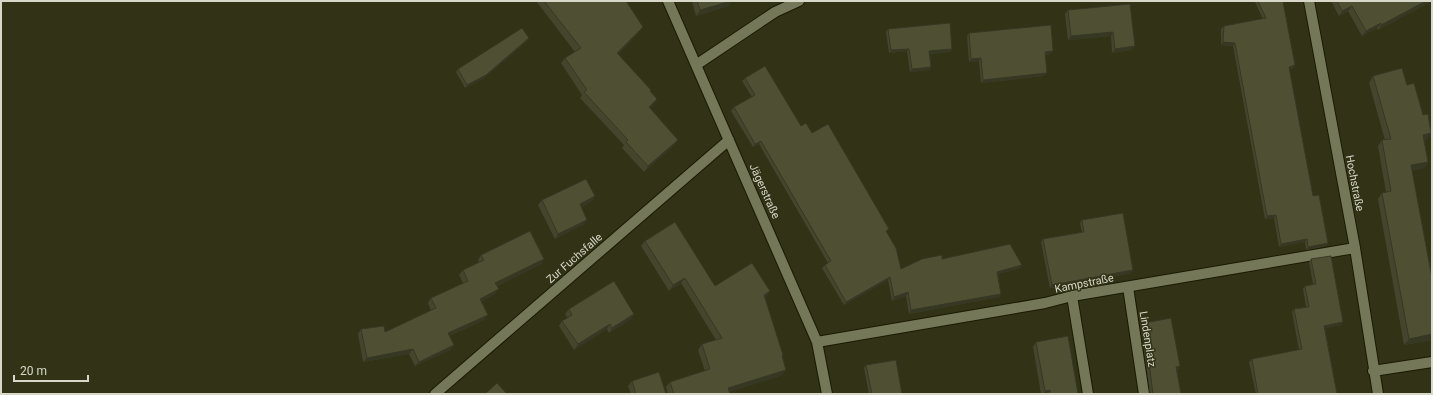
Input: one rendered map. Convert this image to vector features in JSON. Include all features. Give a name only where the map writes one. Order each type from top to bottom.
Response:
[{"type":"street","name":"Jägerstraße","points":[[668,1],[817,342],[827,394]]},
{"type":"street","points":[[696,65],[775,12],[799,1]]},
{"type":"street","name":"Hochstraße","points":[[1309,1],[1355,248],[1373,371],[1378,394]]},
{"type":"street","name":"Zur Fuchsfalle","points":[[434,394],[729,140]]},
{"type":"street","name":"Kampstraße","points":[[817,342],[1045,303],[1072,296],[1355,248]]},
{"type":"street","name":"Lindenplatz","points":[[1128,287],[1144,394]]},
{"type":"street","points":[[1072,296],[1088,394]]},
{"type":"street","points":[[1373,371],[1432,362]]},
{"type":"building","points":[[544,1],[626,1],[643,27],[617,53],[651,90],[650,91],[657,99],[649,107],[678,140],[648,166],[626,142],[628,140],[584,92],[587,90],[565,58],[581,48]]},
{"type":"building","points":[[697,1],[731,1],[700,10]]},
{"type":"building","points":[[1258,1],[1283,1],[1295,65],[1289,67],[1313,196],[1319,195],[1328,243],[1308,247],[1307,239],[1281,244],[1276,215],[1267,216],[1235,43],[1223,42],[1224,26],[1266,18]]},
{"type":"building","points":[[1337,1],[1426,1],[1381,25],[1381,23],[1366,31],[1352,6],[1342,11]]},
{"type":"building","points":[[1130,4],[1135,46],[1115,49],[1113,32],[1071,36],[1068,10]]},
{"type":"building","points":[[950,23],[952,49],[929,51],[931,67],[912,69],[909,49],[891,50],[888,29]]},
{"type":"building","points":[[1051,25],[1053,51],[1045,52],[1047,73],[983,80],[981,58],[971,59],[969,33]]},
{"type":"building","points":[[522,28],[529,38],[486,75],[467,85],[458,69]]},
{"type":"building","points":[[765,66],[801,126],[806,123],[812,133],[828,124],[889,229],[886,231],[896,248],[901,269],[922,259],[942,255],[942,259],[1010,244],[1022,265],[997,272],[1001,294],[911,310],[908,292],[894,297],[890,277],[846,302],[825,265],[831,261],[761,141],[755,144],[734,107],[755,95],[745,78]]},
{"type":"building","points":[[1402,68],[1407,85],[1414,83],[1423,115],[1428,114],[1431,133],[1423,135],[1428,162],[1411,165],[1432,278],[1432,334],[1409,339],[1382,193],[1391,191],[1382,140],[1391,139],[1373,76]]},
{"type":"building","points":[[586,179],[595,196],[580,204],[587,220],[558,234],[542,200]]},
{"type":"building","points":[[1123,213],[1133,270],[1052,285],[1043,239],[1084,232],[1082,220]]},
{"type":"building","points":[[675,222],[715,286],[752,263],[770,291],[764,295],[783,355],[786,370],[728,388],[730,394],[674,394],[670,382],[710,369],[702,344],[722,338],[685,278],[673,285],[645,241]]},
{"type":"building","points":[[530,231],[544,259],[495,283],[499,289],[480,299],[488,315],[448,333],[454,345],[419,362],[413,349],[367,358],[361,329],[384,326],[385,332],[436,308],[431,298],[468,281],[463,270],[484,260],[481,255]]},
{"type":"building","points":[[1331,256],[1343,322],[1324,326],[1337,394],[1258,394],[1252,359],[1302,349],[1294,309],[1309,307],[1305,286],[1316,284],[1311,259]]},
{"type":"building","points":[[614,281],[634,314],[612,328],[610,324],[578,344],[562,321],[572,315],[569,309]]},
{"type":"building","points":[[1171,318],[1180,366],[1176,367],[1181,394],[1153,394],[1144,323]]},
{"type":"building","points":[[1068,336],[1078,394],[1051,394],[1050,390],[1045,391],[1036,342]]},
{"type":"building","points":[[896,360],[902,394],[872,394],[866,365]]},
{"type":"building","points":[[659,372],[666,394],[636,394],[632,381]]},
{"type":"building","points":[[497,383],[507,394],[485,394]]}]
